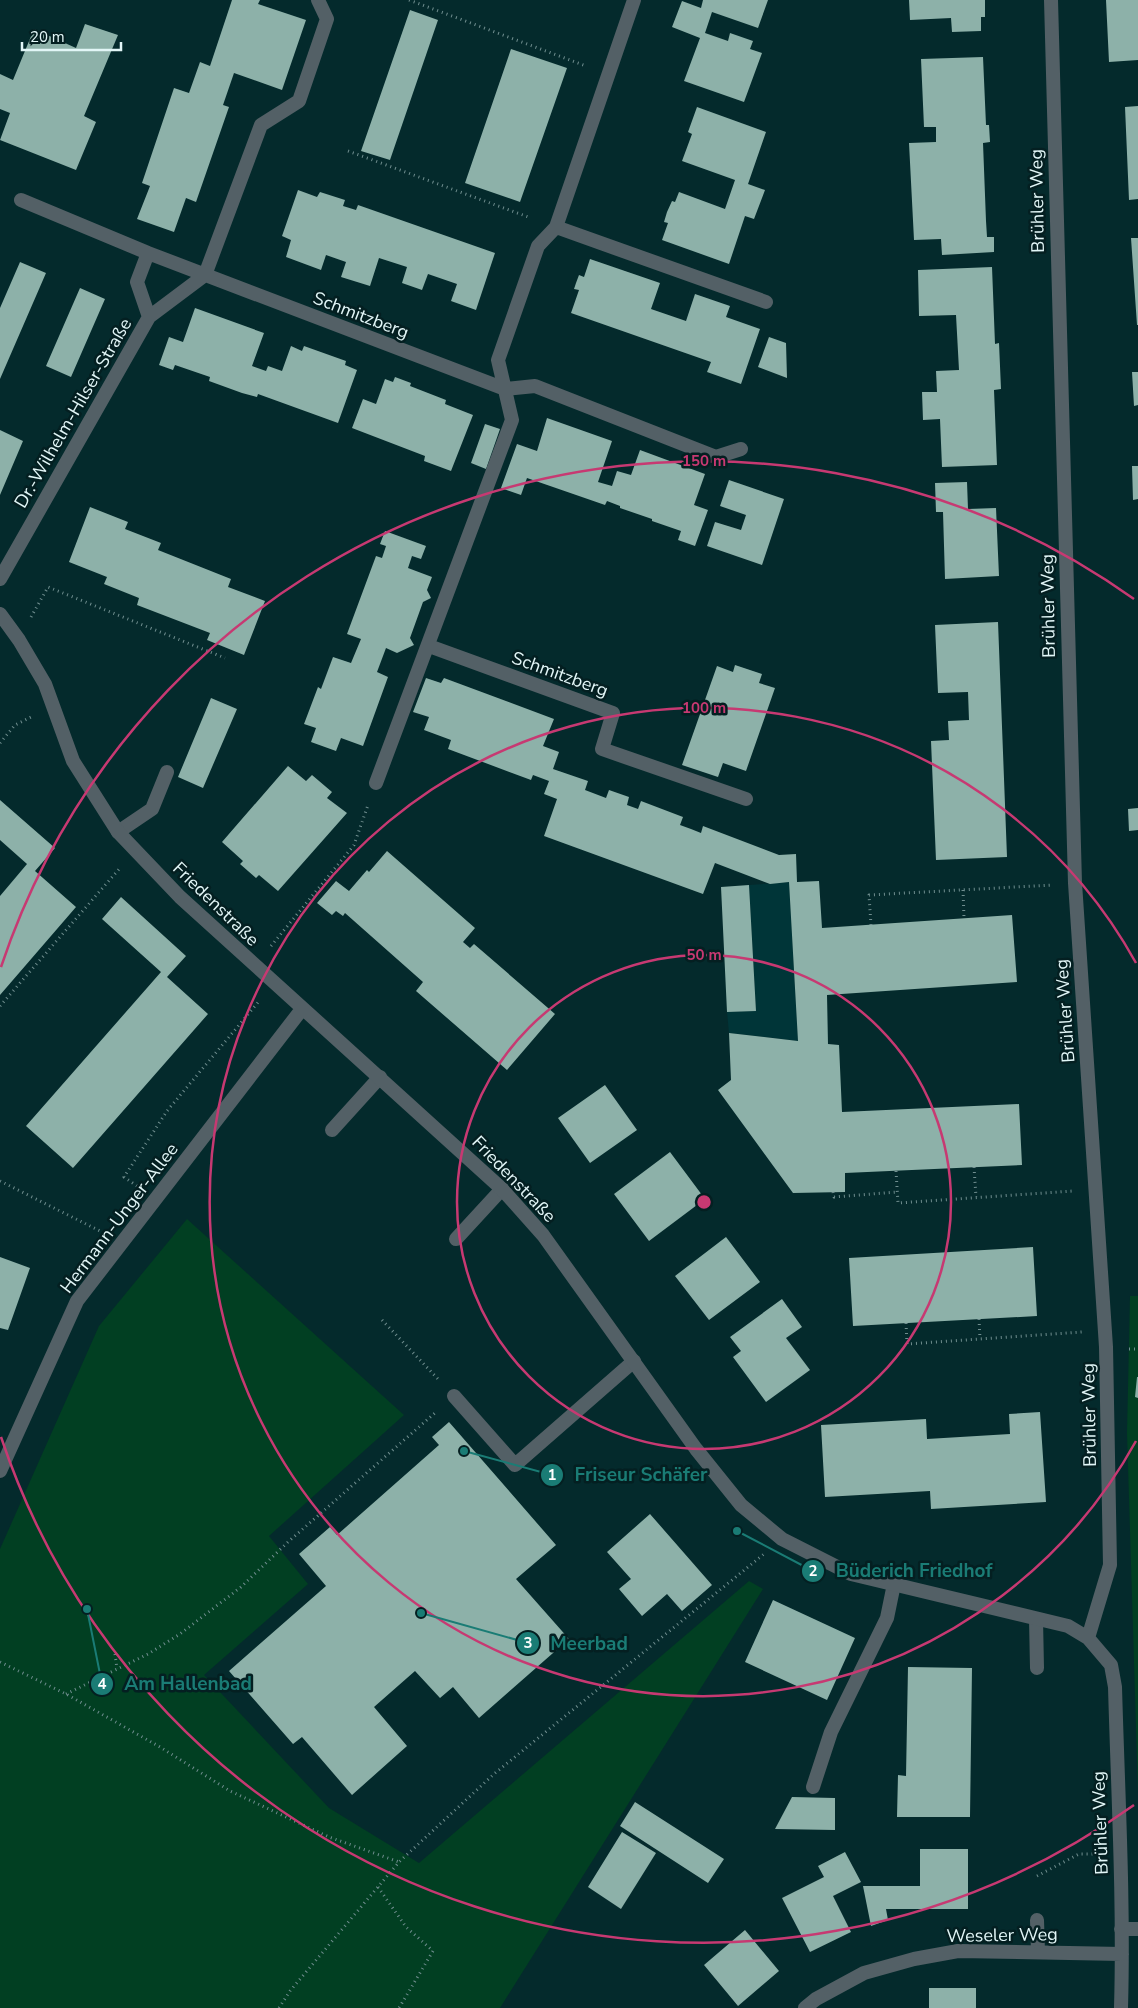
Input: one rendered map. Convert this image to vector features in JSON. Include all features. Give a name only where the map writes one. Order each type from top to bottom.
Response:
[{"type":"street","points":[[21,200],[91,233],[205,275],[261,125],[299,101],[327,19],[318,0]]},
{"type":"street","points":[[376,783],[429,646],[512,420],[498,360],[538,246],[556,227],[634,0]]},
{"type":"street","name":"Brühler Weg","points":[[1051,0],[1075,884],[1105,1331],[1110,1565],[1088,1638],[1111,1665],[1115,1688],[1122,1954],[1121,2008]]},
{"type":"street","points":[[556,227],[766,302]]},
{"type":"street","name":"Dr.-Wilhelm-Hilser-Straße","points":[[148,253],[137,282],[150,317]]},
{"type":"street","name":"Dr.-Wilhelm-Hilser-Straße","points":[[0,579],[150,317],[205,275]]},
{"type":"street","name":"Schmitzberg","points":[[205,275],[505,389],[535,386],[716,457],[741,449]]},
{"type":"street","name":"Friedenstraße","points":[[0,614],[19,640],[45,684],[73,761],[118,832],[180,897],[254,966],[380,1077],[502,1189],[543,1235],[696,1449],[742,1505],[782,1539],[851,1574],[1068,1626],[1088,1638]]},
{"type":"street","name":"Schmitzberg","points":[[429,646],[613,713],[602,749],[746,799]]},
{"type":"street","points":[[118,832],[152,809],[167,772]]},
{"type":"street","name":"Hermann-Unger-Allee","points":[[0,1471],[77,1301],[302,1009]]},
{"type":"street","points":[[332,1130],[380,1077]]},
{"type":"street","points":[[456,1239],[502,1189]]},
{"type":"street","points":[[454,1396],[516,1465],[634,1361]]},
{"type":"street","points":[[813,1788],[831,1732],[887,1618],[894,1584]]},
{"type":"street","points":[[1036,1619],[1037,1668]]},
{"type":"street","points":[[1038,1920],[1038,1952]]},
{"type":"street","points":[[1121,1929],[1138,1929]]},
{"type":"street","name":"Weseler Weg","points":[[805,2008],[816,1999],[864,1973],[914,1959],[958,1951],[1122,1954]]},
{"type":"path","points":[[409,0],[608,74]]},
{"type":"path","points":[[348,151],[556,227]]},
{"type":"path","points":[[19,640],[48,587],[224,658]]},
{"type":"path","points":[[0,743],[15,725],[53,706]]},
{"type":"path","points":[[254,966],[354,845],[376,783]]},
{"type":"path","points":[[0,1006],[136,850]]},
{"type":"path","points":[[871,925],[869,895],[1075,884]]},
{"type":"path","points":[[963,890],[964,918]]},
{"type":"path","points":[[155,1201],[124,1177],[167,1111],[274,984]]},
{"type":"path","points":[[974,1167],[976,1198]]},
{"type":"path","points":[[896,1171],[898,1203],[1096,1190]]},
{"type":"path","points":[[0,1181],[107,1234],[121,1245]]},
{"type":"path","points":[[833,1192],[834,1197],[897,1192]]},
{"type":"path","points":[[979,1319],[980,1339]]},
{"type":"path","points":[[66,1694],[148,1654],[180,1634],[241,1587],[288,1542],[454,1396],[382,1320]]},
{"type":"path","points":[[906,1323],[907,1344],[1105,1331]]},
{"type":"path","points":[[279,2008],[290,1991],[399,1862],[494,1774],[782,1539]]},
{"type":"path","points":[[115,1654],[116,1669]]},
{"type":"path","points":[[0,1662],[66,1694],[160,1747],[230,1791],[329,1837],[399,1862]]},
{"type":"path","points":[[1037,1876],[1079,1854],[1120,1855]]},
{"type":"path","points":[[378,1887],[406,1927],[433,1952],[399,2008]]},
{"type":"shaded area","points":[[789,882],[798,1041],[729,1033],[727,1012],[756,1010],[749,885]]},
{"type":"green space","points":[[187,1219],[404,1415],[269,1536],[308,1584],[204,1675],[329,1808],[419,1863],[749,1581],[763,1589],[500,2008],[0,2008],[0,1549],[99,1326]]},
{"type":"green space","points":[[1130,1296],[1138,1296],[1138,1793],[1127,1433]]},
{"type":"building","points":[[232,0],[260,0],[258,4],[306,20],[282,90],[234,73],[223,105],[229,107],[196,202],[186,198],[174,232],[137,219],[150,186],[142,183],[174,88],[189,93],[200,62],[210,66]]},
{"type":"building","points":[[703,0],[768,0],[758,28],[712,12],[705,33],[728,41],[730,33],[753,41],[750,49],[762,53],[744,102],[684,81],[700,38],[672,27],[682,1],[701,8]]},
{"type":"building","points":[[909,0],[985,0],[985,17],[981,17],[981,31],[952,32],[951,18],[910,20]]},
{"type":"building","points":[[1106,0],[1138,0],[1138,60],[1109,62]]},
{"type":"building","points":[[410,10],[438,20],[390,160],[361,151]]},
{"type":"building","points":[[85,24],[118,35],[84,116],[96,122],[76,170],[0,140],[10,113],[0,109],[0,74],[13,80],[34,29],[76,48]]},
{"type":"building","points":[[511,49],[567,68],[520,202],[465,183]]},
{"type":"building","points":[[983,57],[986,125],[989,125],[990,142],[983,143],[986,221],[987,237],[994,237],[994,252],[942,255],[941,239],[914,240],[909,143],[936,142],[936,127],[924,127],[921,59]]},
{"type":"building","points":[[1138,106],[1138,199],[1129,200],[1125,107]]},
{"type":"building","points":[[697,107],[766,132],[748,184],[765,190],[754,219],[745,216],[729,264],[662,240],[668,223],[664,222],[667,212],[672,201],[675,202],[679,192],[725,209],[735,180],[682,161],[692,134],[688,132]]},
{"type":"building","points":[[298,190],[317,197],[320,192],[345,200],[343,206],[356,210],[358,205],[495,253],[476,310],[451,301],[457,284],[428,274],[422,290],[402,283],[407,267],[379,258],[370,286],[341,277],[346,262],[326,255],[321,270],[286,257],[291,240],[282,236]]},
{"type":"building","points":[[1131,238],[1138,238],[1138,325],[1137,325]]},
{"type":"building","points":[[590,259],[660,283],[651,309],[686,321],[695,294],[730,306],[726,317],[760,329],[741,384],[707,372],[711,362],[571,313],[579,290],[574,289],[576,283],[579,275],[584,277]]},
{"type":"building","points":[[20,262],[46,273],[0,379],[0,308]]},
{"type":"building","points":[[992,267],[995,344],[999,343],[1001,389],[994,390],[997,465],[942,467],[940,419],[923,420],[922,392],[937,392],[936,371],[959,370],[956,315],[919,316],[918,270]]},
{"type":"building","points":[[80,288],[105,299],[71,377],[46,366]]},
{"type":"building","points":[[195,308],[264,333],[252,366],[266,371],[268,366],[282,371],[291,346],[302,351],[304,346],[346,361],[345,365],[357,370],[338,423],[258,394],[257,397],[242,393],[209,381],[210,377],[175,365],[173,370],[159,365],[169,337],[183,342]]},
{"type":"building","points":[[769,337],[786,343],[787,378],[758,367]]},
{"type":"building","points":[[1132,372],[1138,372],[1138,405],[1134,406]]},
{"type":"building","points":[[395,377],[411,383],[410,386],[446,400],[445,404],[473,415],[451,471],[424,461],[425,456],[352,428],[363,399],[376,404],[385,379],[393,382]]},
{"type":"building","points":[[547,418],[612,441],[598,482],[612,486],[617,471],[631,475],[640,450],[705,474],[694,505],[708,510],[695,546],[678,540],[681,531],[652,521],[652,519],[620,508],[620,506],[607,501],[605,505],[527,478],[521,495],[501,488],[517,444],[537,451]]},
{"type":"building","points":[[485,424],[500,429],[486,469],[471,463]]},
{"type":"building","points":[[0,430],[23,441],[0,495]]},
{"type":"building","points":[[1132,466],[1138,466],[1138,499],[1133,500]]},
{"type":"building","points":[[729,480],[784,499],[762,565],[707,546],[715,522],[741,530],[746,515],[720,506]]},
{"type":"building","points":[[967,482],[968,509],[996,508],[999,576],[945,579],[943,512],[936,512],[935,483]]},
{"type":"building","points":[[90,507],[128,522],[125,529],[161,543],[158,550],[231,579],[228,587],[265,601],[244,655],[207,640],[210,633],[137,605],[139,598],[104,584],[107,577],[69,562]]},
{"type":"building","points":[[385,531],[426,546],[421,559],[412,556],[408,568],[432,577],[427,590],[431,598],[423,602],[410,638],[414,645],[397,653],[386,648],[377,672],[388,677],[363,746],[341,738],[336,751],[311,742],[316,728],[304,724],[318,687],[321,689],[333,657],[351,663],[361,639],[347,634],[376,556],[382,558],[386,546],[380,544]]},
{"type":"building","points":[[998,622],[1007,857],[936,860],[931,741],[949,740],[948,721],[969,720],[968,692],[938,693],[935,625]]},
{"type":"building","points":[[735,665],[762,674],[759,683],[775,688],[746,771],[723,763],[718,777],[682,765],[717,666],[733,672]]},
{"type":"building","points":[[426,678],[441,683],[444,678],[554,719],[543,746],[559,752],[553,769],[588,781],[585,790],[606,798],[609,790],[629,797],[627,805],[638,809],[641,801],[683,817],[680,825],[701,833],[703,826],[779,855],[796,854],[797,882],[819,881],[822,928],[1012,915],[1017,982],[827,995],[828,1044],[839,1045],[842,1112],[1019,1104],[1022,1165],[845,1173],[845,1192],[793,1193],[718,1090],[731,1080],[729,1033],[798,1041],[789,882],[770,884],[715,863],[703,894],[544,836],[557,799],[544,794],[549,781],[533,775],[531,780],[448,749],[451,740],[424,730],[429,717],[413,712]]},
{"type":"building","points":[[211,698],[237,709],[203,788],[178,777]]},
{"type":"building","points":[[288,766],[306,781],[312,775],[332,792],[327,798],[347,813],[278,891],[259,875],[256,878],[240,864],[243,861],[222,842]]},
{"type":"building","points":[[0,800],[55,848],[35,871],[76,907],[0,995],[0,896],[27,864],[0,840]]},
{"type":"building","points":[[1138,808],[1138,830],[1129,831],[1128,809]]},
{"type":"building","points":[[387,851],[475,928],[463,942],[470,948],[474,944],[555,1014],[507,1070],[416,991],[423,982],[345,913],[343,916],[336,911],[332,915],[317,903],[336,881],[349,891]]},
{"type":"building","points":[[749,885],[756,1011],[727,1012],[721,887]]},
{"type":"building","points":[[121,897],[186,956],[167,977],[208,1014],[73,1168],[26,1126],[161,972],[102,919]]},
{"type":"building","points":[[605,1085],[637,1130],[590,1163],[558,1118]]},
{"type":"building","points":[[670,1152],[705,1199],[649,1241],[614,1194]]},
{"type":"building","points":[[726,1237],[760,1282],[709,1320],[675,1276]]},
{"type":"building","points":[[1033,1247],[1037,1316],[853,1326],[849,1258]]},
{"type":"building","points":[[0,1257],[30,1268],[8,1330],[0,1328]]},
{"type":"building","points":[[782,1299],[802,1327],[786,1338],[810,1370],[766,1402],[733,1357],[741,1351],[730,1337]]},
{"type":"building","points":[[1138,1377],[1138,1398],[1135,1397]]},
{"type":"building","points":[[1040,1412],[1046,1502],[931,1509],[930,1491],[825,1497],[821,1425],[926,1419],[927,1439],[1010,1434],[1009,1414]]},
{"type":"building","points":[[449,1422],[556,1545],[516,1579],[569,1639],[479,1718],[453,1687],[440,1698],[415,1671],[374,1707],[407,1746],[352,1795],[302,1737],[293,1744],[229,1671],[326,1586],[299,1554],[330,1527],[337,1535],[439,1445],[432,1437]]},
{"type":"building","points":[[650,1514],[712,1585],[682,1611],[667,1594],[642,1616],[619,1589],[631,1579],[607,1552]]},
{"type":"building","points":[[773,1600],[855,1638],[827,1700],[745,1662]]},
{"type":"building","points":[[908,1667],[972,1668],[970,1817],[897,1817],[898,1775],[906,1776]]},
{"type":"building","points":[[792,1797],[835,1798],[835,1830],[775,1829]]},
{"type":"building","points":[[635,1802],[724,1859],[708,1883],[620,1826]]},
{"type":"building","points":[[622,1832],[656,1853],[621,1909],[588,1887]]},
{"type":"building","points":[[920,1849],[968,1849],[968,1909],[886,1909],[888,1920],[871,1926],[863,1886],[920,1886]]},
{"type":"building","points":[[845,1852],[861,1882],[833,1896],[851,1932],[810,1952],[782,1898],[824,1877],[818,1866]]},
{"type":"building","points":[[745,1930],[779,1971],[738,2006],[704,1965]]},
{"type":"building","points":[[929,1988],[976,1988],[976,2008],[929,2008]]},
{"type":"place","name":"Friseur Schäfer","points":[[464,1451]]},
{"type":"place","name":"Büderich Friedhof","points":[[737,1531]]},
{"type":"place","name":"Am Hallenbad","points":[[87,1609]]},
{"type":"place","name":"Meerbad","points":[[421,1613]]}]
